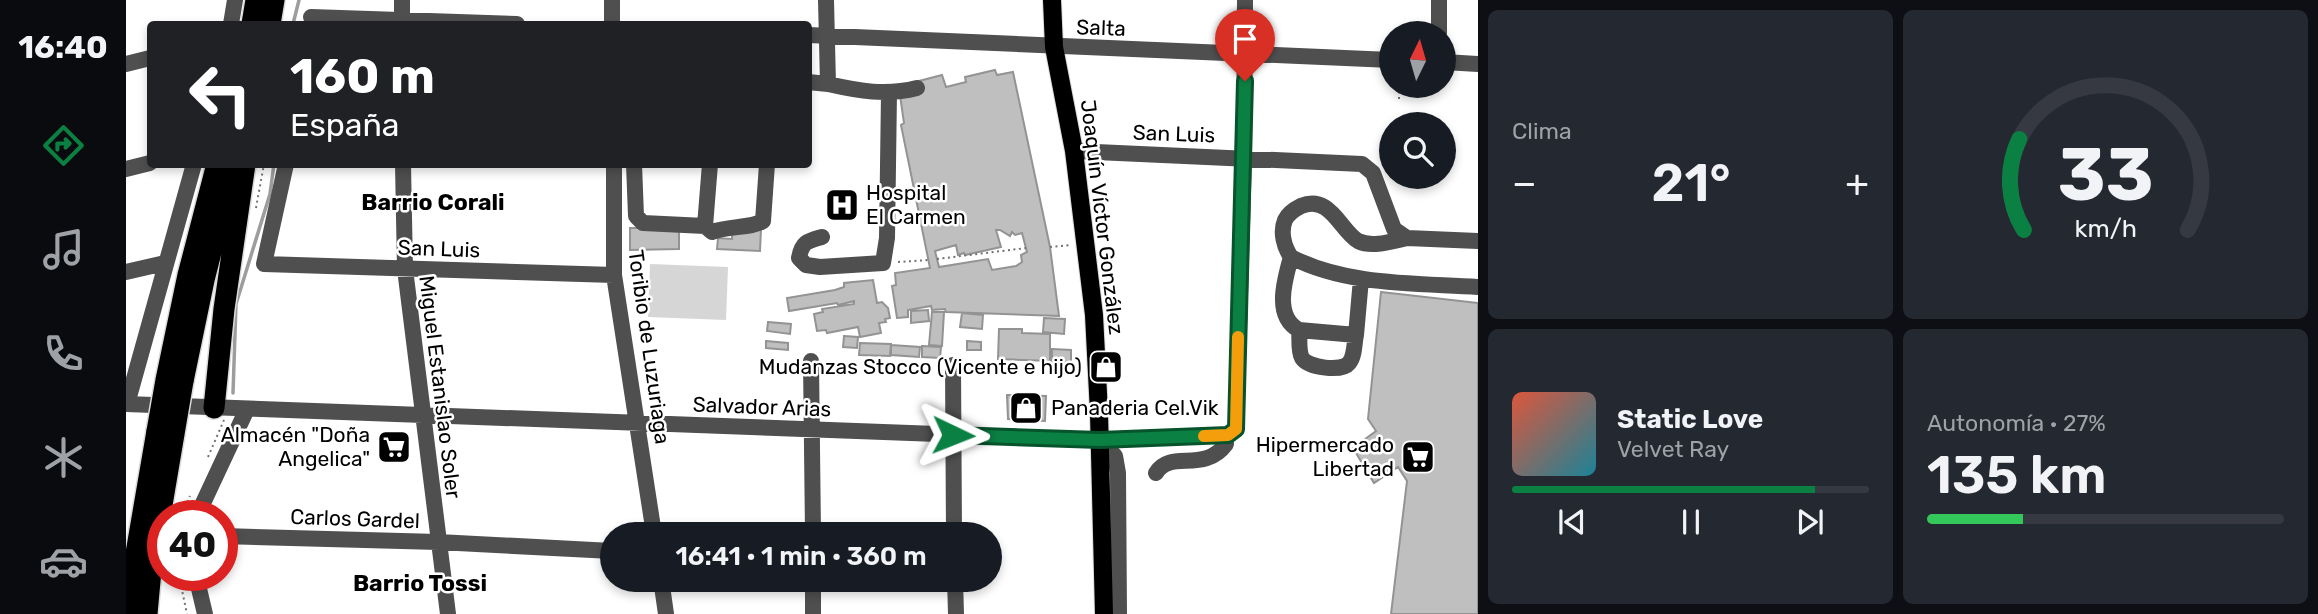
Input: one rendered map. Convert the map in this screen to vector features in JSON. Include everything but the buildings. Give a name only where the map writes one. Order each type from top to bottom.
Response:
[{"type":"highway","points":[[253,21],[257,0]]},
{"type":"highway","points":[[270,21],[274,0]]},
{"type":"highway","points":[[129,614],[136,553],[175,381],[188,275],[216,168]]},
{"type":"highway","points":[[175,381],[233,168]]},
{"type":"highway","points":[[214,408],[224,309],[244,168]]},
{"type":"highway","points":[[147,614],[165,432]]},
{"type":"main road","name":"Joaquín Víctor González","points":[[1052,0],[1054,47],[1074,151],[1095,327],[1104,614]]},
{"type":"street","points":[[232,21],[235,0]]},
{"type":"street","points":[[401,0],[402,21]]},
{"type":"street","points":[[612,0],[612,21]]},
{"type":"street","points":[[826,0],[828,84]]},
{"type":"street","points":[[1156,474],[1161,467],[1172,462],[1209,459],[1218,455],[1226,444],[1226,435],[1236,429],[1244,159],[1245,0]]},
{"type":"street","points":[[1439,0],[1439,21]]},
{"type":"street","points":[[311,17],[384,21]]},
{"type":"street","name":"Salta","points":[[812,35],[1379,60]]},
{"type":"street","points":[[126,64],[147,59]]},
{"type":"street","points":[[1456,63],[1478,64]]},
{"type":"street","points":[[812,82],[889,93],[917,88]]},
{"type":"street","points":[[822,237],[806,241],[801,247],[799,258],[806,265],[820,267],[883,263],[887,238],[889,93]]},
{"type":"street","name":"San Luis","points":[[1074,151],[1365,164],[1373,173],[1394,229],[1407,238]]},
{"type":"street","points":[[126,169],[147,164]]},
{"type":"street","points":[[127,404],[193,168]]},
{"type":"street","name":"San Luis","points":[[285,168],[264,264],[614,275]]},
{"type":"street","name":"Miguel Estanislao Soler","points":[[403,168],[405,269],[449,614]]},
{"type":"street","name":"Toribio de Luzuriaga","points":[[614,168],[614,275],[652,522]]},
{"type":"street","points":[[634,168],[638,220],[643,223],[705,226],[712,232],[730,226],[755,225],[763,221],[767,168]]},
{"type":"street","points":[[705,226],[710,168]]},
{"type":"street","points":[[1356,335],[1299,330],[1292,326],[1284,308],[1282,290],[1291,257],[1283,237],[1285,220],[1292,211],[1305,204],[1323,207],[1335,214],[1358,240],[1373,244],[1407,238],[1478,241]]},
{"type":"street","points":[[1291,257],[1309,266],[1361,279],[1478,287]]},
{"type":"street","points":[[126,272],[165,263]]},
{"type":"street","points":[[1299,330],[1300,355],[1304,361],[1311,365],[1338,368],[1345,366],[1352,360],[1361,279]]},
{"type":"street","points":[[811,361],[813,522]]},
{"type":"street","points":[[953,365],[954,522]]},
{"type":"street","name":"Salvador Arias","points":[[127,404],[1100,440],[1226,435]]},
{"type":"street","points":[[205,500],[247,410]]},
{"type":"street","name":"Joaquín Víctor González","points":[[1100,440],[1115,456],[1118,473],[1119,614]]},
{"type":"street","name":"Carlos Gardel","points":[[238,536],[438,542],[600,550]]},
{"type":"street","points":[[200,591],[205,614]]},
{"type":"street","points":[[663,592],[667,614]]},
{"type":"street","points":[[813,592],[814,614]]},
{"type":"street","points":[[955,592],[956,614]]},
{"type":"path","points":[[1050,247],[1086,243]]},
{"type":"path","points":[[937,259],[1026,248]]},
{"type":"path","points":[[883,263],[929,260]]},
{"type":"path","points":[[182,591],[187,614]]},
{"type":"shaded area","points":[[650,264],[728,267],[726,320],[648,317]]},
{"type":"waterway","points":[[294,21],[299,0]]},
{"type":"waterway","points":[[233,393],[236,304],[270,194],[273,168]]},
{"type":"slow traffic","points":[[1204,436],[1228,435],[1236,429],[1238,337]]},
{"type":"place","name":"Hospital El Carmen","points":[[842,205]]},
{"type":"place","name":"Mudanzas Stocco (Vicente e hijo)","points":[[1106,367]]},
{"type":"place","name":"Panaderia Cel.Vik","points":[[1026,408]]},
{"type":"place","name":"Almacén \"Doña Angelica\"","points":[[394,447]]},
{"type":"place","name":"Hipermercado Libertad","points":[[1418,457]]},
{"type":"district","name":"Barrio Corali","points":[[433,202]]},
{"type":"district","name":"Barrio Tossi","points":[[420,583]]},
{"type":"route","points":[[953,435],[1100,440],[1228,435],[1236,429],[1245,81]]}]
